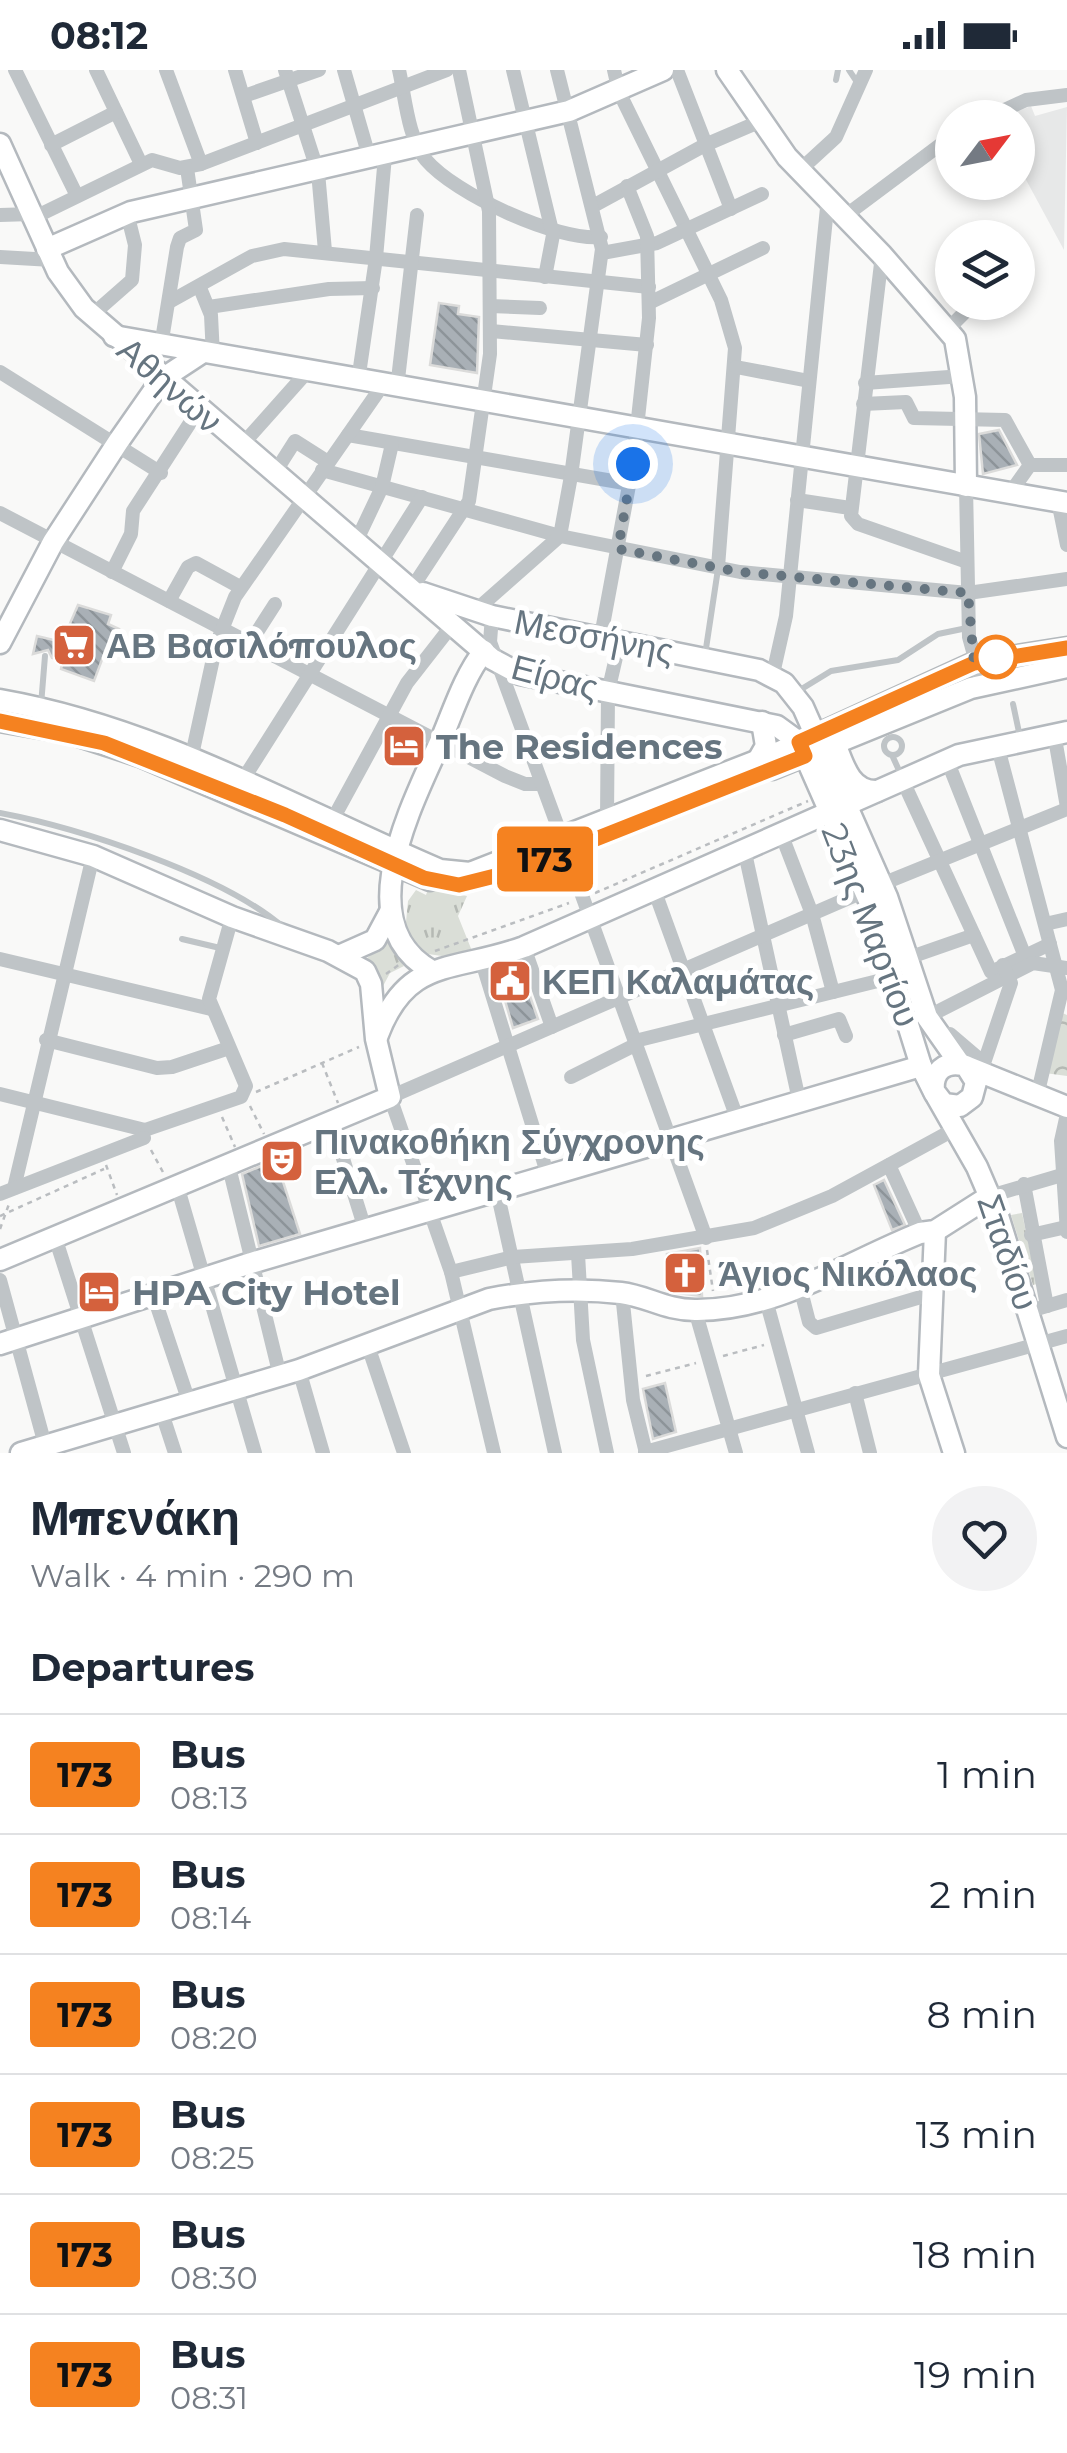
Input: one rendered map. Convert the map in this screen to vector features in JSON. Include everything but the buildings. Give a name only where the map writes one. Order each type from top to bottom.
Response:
[{"type":"street","points":[[15,70],[77,196]]},
{"type":"street","points":[[96,70],[142,164]]},
{"type":"street","points":[[161,346],[180,238],[196,230],[189,200],[194,166],[166,70]]},
{"type":"street","points":[[236,70],[257,143]]},
{"type":"street","points":[[244,96],[287,75],[319,70]]},
{"type":"street","points":[[344,70],[354,106],[377,158],[376,258],[358,381]]},
{"type":"street","points":[[399,70],[419,148],[427,162],[487,201],[552,231],[601,245],[648,246],[762,194]]},
{"type":"street","points":[[0,215],[32,216],[157,158],[173,167],[194,166],[446,70]]},
{"type":"street","points":[[405,585],[466,510],[484,403],[491,331],[487,201],[459,70]]},
{"type":"street","points":[[513,70],[552,231],[546,277]]},
{"type":"street","points":[[557,70],[601,245],[600,281],[560,536],[484,614],[491,658],[592,918],[706,1238]]},
{"type":"street","points":[[614,70],[619,92],[710,275],[731,328],[736,367],[718,568]]},
{"type":"street","points":[[0,257],[50,255],[127,214],[569,111],[663,70]]},
{"type":"street","points":[[676,70],[731,209]]},
{"type":"street","points":[[727,70],[799,171],[846,216],[948,329],[960,350],[966,422],[968,628],[982,684]]},
{"type":"street","points":[[799,171],[832,143],[866,70]]},
{"type":"street","points":[[287,75],[318,172],[325,250]]},
{"type":"street","points":[[1026,100],[1067,95]]},
{"type":"street","points":[[52,145],[116,112]]},
{"type":"street","points":[[593,206],[659,168],[761,121]]},
{"type":"street","name":"Αθηνών","points":[[0,144],[68,290],[91,316],[405,585]]},
{"type":"street","points":[[846,216],[935,149]]},
{"type":"street","points":[[607,820],[610,638],[618,549],[638,428],[650,295],[648,246],[627,186]]},
{"type":"street","points":[[758,760],[766,746],[765,719],[787,705],[790,576],[828,198]]},
{"type":"street","points":[[91,316],[133,278],[135,245],[127,214]]},
{"type":"street","points":[[192,755],[222,628],[240,587],[348,435],[389,387],[417,215]]},
{"type":"street","points":[[170,301],[200,288],[252,256],[284,249],[325,250],[410,263],[600,281],[650,295],[710,275],[763,248]]},
{"type":"street","points":[[882,256],[850,508],[858,524],[967,562]]},
{"type":"street","points":[[200,288],[209,307],[206,355]]},
{"type":"street","points":[[209,307],[329,288],[373,288]]},
{"type":"street","points":[[490,306],[540,308]]},
{"type":"street","points":[[948,329],[957,320]]},
{"type":"street","points":[[491,331],[647,345]]},
{"type":"street","points":[[112,336],[1062,502],[1067,545]]},
{"type":"street","points":[[0,643],[53,542],[162,379],[206,355]]},
{"type":"street","points":[[736,367],[809,381]]},
{"type":"street","points":[[0,372],[161,472]]},
{"type":"street","points":[[241,446],[306,372]]},
{"type":"street","points":[[865,384],[964,376]]},
{"type":"street","points":[[862,404],[903,402],[912,418],[1010,422],[1030,465]]},
{"type":"street","points":[[112,572],[131,534],[133,511],[200,409]]},
{"type":"street","points":[[348,435],[630,484]]},
{"type":"street","points":[[274,474],[292,442],[325,466],[382,487],[560,536],[718,568],[968,593],[1067,579]]},
{"type":"street","points":[[355,544],[382,487],[392,444]]},
{"type":"street","points":[[1030,465],[1067,464]]},
{"type":"street","points":[[1010,493],[1030,465]]},
{"type":"street","points":[[244,778],[422,498]]},
{"type":"street","points":[[797,500],[850,508]]},
{"type":"street","points":[[0,514],[521,783],[542,784]]},
{"type":"street","points":[[169,601],[188,567],[196,562],[240,587]]},
{"type":"street","name":"Μεσσήνης","points":[[405,585],[484,614],[704,657],[785,685]]},
{"type":"street","name":"Είρας","points":[[405,585],[491,658],[520,674],[765,719],[818,748]]},
{"type":"street","points":[[250,642],[275,604]]},
{"type":"street","points":[[333,819],[414,672],[454,624]]},
{"type":"street","points":[[0,700],[118,729],[192,755],[333,819],[424,878],[459,885],[490,880],[607,820],[758,760],[818,748],[974,663],[1067,648]]},
{"type":"street","points":[[432,971],[403,950],[392,905],[394,857],[440,742],[491,658]]},
{"type":"street","points":[[564,844],[982,684],[1067,667]]},
{"type":"street","points":[[785,685],[818,748],[860,788],[877,791]]},
{"type":"street","points":[[0,721],[70,732],[140,756],[394,857]]},
{"type":"street","points":[[0,1260],[55,1238],[171,1181],[335,1113],[390,1097],[1020,824],[1067,808],[1061,733],[997,744],[947,760],[745,853],[524,947],[482,962],[432,971],[400,991],[371,1042]]},
{"type":"street","points":[[997,744],[1050,944],[1062,967],[1063,1014],[1037,1096]]},
{"type":"street","name":"23ης Μαρτίου","points":[[818,748],[837,811],[932,1015],[963,1065]]},
{"type":"street","points":[[947,760],[1024,954]]},
{"type":"street","points":[[902,779],[974,935],[1001,971],[1011,983],[984,1063],[962,1048],[932,1015],[1001,971],[1024,954],[1050,944]]},
{"type":"street","points":[[0,830],[93,856],[232,917],[338,956],[368,974],[373,1003],[371,1042],[451,1272],[494,1453]]},
{"type":"street","points":[[782,836],[812,914],[833,992]]},
{"type":"street","points":[[745,853],[799,1100]]},
{"type":"street","points":[[7,1191],[93,856]]},
{"type":"street","name":"23ης Μαρτίου","points":[[873,888],[894,977],[922,1066],[955,1129]]},
{"type":"street","points":[[655,892],[736,1118]]},
{"type":"street","points":[[338,956],[375,940],[392,905]]},
{"type":"street","points":[[0,1094],[155,1130],[231,1102],[246,1092],[211,1009],[209,995],[232,917]]},
{"type":"street","points":[[1045,924],[1067,919]]},
{"type":"street","points":[[908,958],[974,935]]},
{"type":"street","points":[[524,947],[552,1027]]},
{"type":"street","points":[[0,959],[211,1009]]},
{"type":"street","points":[[482,962],[548,1176]]},
{"type":"street","points":[[1001,971],[1033,963],[1062,967]]},
{"type":"street","points":[[571,1077],[636,1043],[894,977]]},
{"type":"street","points":[[784,1035],[839,1020],[846,1036]]},
{"type":"street","points":[[46,1040],[157,1068],[172,1067],[229,1048]]},
{"type":"street","points":[[1009,1084],[954,1106],[936,1096],[938,1072],[963,1065],[1009,1084],[1037,1096],[1067,1111],[1063,1166],[1066,1230],[1030,1235]]},
{"type":"street","points":[[451,1272],[513,1257],[578,1254],[706,1238],[782,1218],[955,1129],[957,1117],[976,1082],[963,1065]]},
{"type":"street","points":[[8,1341],[251,1262],[922,1066]]},
{"type":"street","points":[[335,1113],[365,1229]]},
{"type":"street","name":"Σταδίου","points":[[955,1129],[990,1196],[1038,1308]]},
{"type":"street","points":[[7,1191],[104,1161],[144,1138]]},
{"type":"street","points":[[232,1156],[251,1262],[289,1373],[323,1453]]},
{"type":"street","points":[[889,1165],[928,1232],[929,1375],[954,1453]]},
{"type":"street","points":[[21,1453],[46,1449],[115,1424],[289,1373],[461,1307],[522,1293],[622,1293],[660,1307],[705,1310],[766,1300],[928,1232],[990,1196],[1063,1166]]},
{"type":"street","points":[[171,1181],[256,1453]]},
{"type":"street","name":"Σταδίου","points":[[1024,1184],[1039,1345],[1067,1436]]},
{"type":"street","points":[[497,1191],[555,1453]]},
{"type":"street","points":[[55,1238],[124,1453]]},
{"type":"street","points":[[578,1254],[583,1340],[606,1453]]},
{"type":"street","points":[[0,1280],[8,1341],[46,1449]]},
{"type":"street","points":[[800,1287],[809,1322],[816,1328],[931,1294]]},
{"type":"street","points":[[622,1293],[630,1380],[646,1452],[1067,1336]]},
{"type":"street","points":[[152,1294],[189,1402]]},
{"type":"street","points":[[766,1300],[808,1453]]},
{"type":"street","points":[[1038,1308],[1067,1300]]},
{"type":"street","points":[[705,1310],[707,1360],[736,1453]]},
{"type":"street","points":[[367,1344],[404,1453]]},
{"type":"street","points":[[855,1393],[870,1453]]},
{"type":"street","points":[[162,1410],[175,1453]]},
{"type":"lane","points":[[836,80],[838,70]]},
{"type":"lane","points":[[849,70],[860,87]]},
{"type":"lane","points":[[704,657],[718,568]]},
{"type":"lane","points":[[785,685],[831,671],[898,660],[938,634],[968,628]]},
{"type":"lane","points":[[41,708],[45,656]]},
{"type":"lane","points":[[1013,704],[1020,739]]},
{"type":"lane","points":[[892,755],[902,779]]},
{"type":"lane","points":[[0,813],[60,825],[153,859],[267,913],[296,939]]},
{"type":"lane","points":[[182,939],[220,948]]},
{"type":"path","points":[[265,1136],[246,1097],[371,1042]]},
{"type":"path","points":[[322,1062],[335,1113]]},
{"type":"path","points":[[218,1110],[232,1156]]},
{"type":"path","points":[[144,1138],[171,1181]]},
{"type":"path","points":[[3,1214],[104,1161],[118,1196]]},
{"type":"path","points":[[0,1229],[7,1191]]},
{"type":"path","points":[[705,1310],[706,1238]]},
{"type":"path","points":[[630,1380],[777,1342]]},
{"type":"shaded area","points":[[1067,107],[1064,250],[1035,196],[1035,116]]},
{"type":"green space","points":[[428,889],[467,896],[458,916],[472,951],[442,956],[421,953],[405,932],[408,901],[416,890],[426,895]]},
{"type":"green space","points":[[387,942],[404,966],[390,973],[382,988],[366,959]]},
{"type":"green space","points":[[1060,1012],[1067,1015],[1067,1076],[1045,1073]]},
{"type":"green space","points":[[1022,1213],[1037,1284],[1033,1285],[1011,1215]]},
{"type":"bus line","name":"173","points":[[0,721],[58,730],[104,743],[285,815],[424,878],[459,885],[515,871],[805,756],[799,742],[974,663],[1067,648]]},
{"type":"place","name":"ΑΒ Βασιλόπουλος","points":[[74,645]]},
{"type":"place","name":"The Residences","points":[[404,746]]},
{"type":"place","name":"ΚΕΠ Καλαμάτας","points":[[510,981]]},
{"type":"place","name":"Πινακοθήκη Σύγχρονης Ελλ. Τέχνης","points":[[282,1161]]},
{"type":"place","name":"Άγιος Νικόλαος","points":[[685,1273]]},
{"type":"place","name":"HPA City Hotel","points":[[99,1292]]},
{"type":"route","points":[[633,464],[618,549],[724,570],[968,593],[974,663],[996,657]]}]
